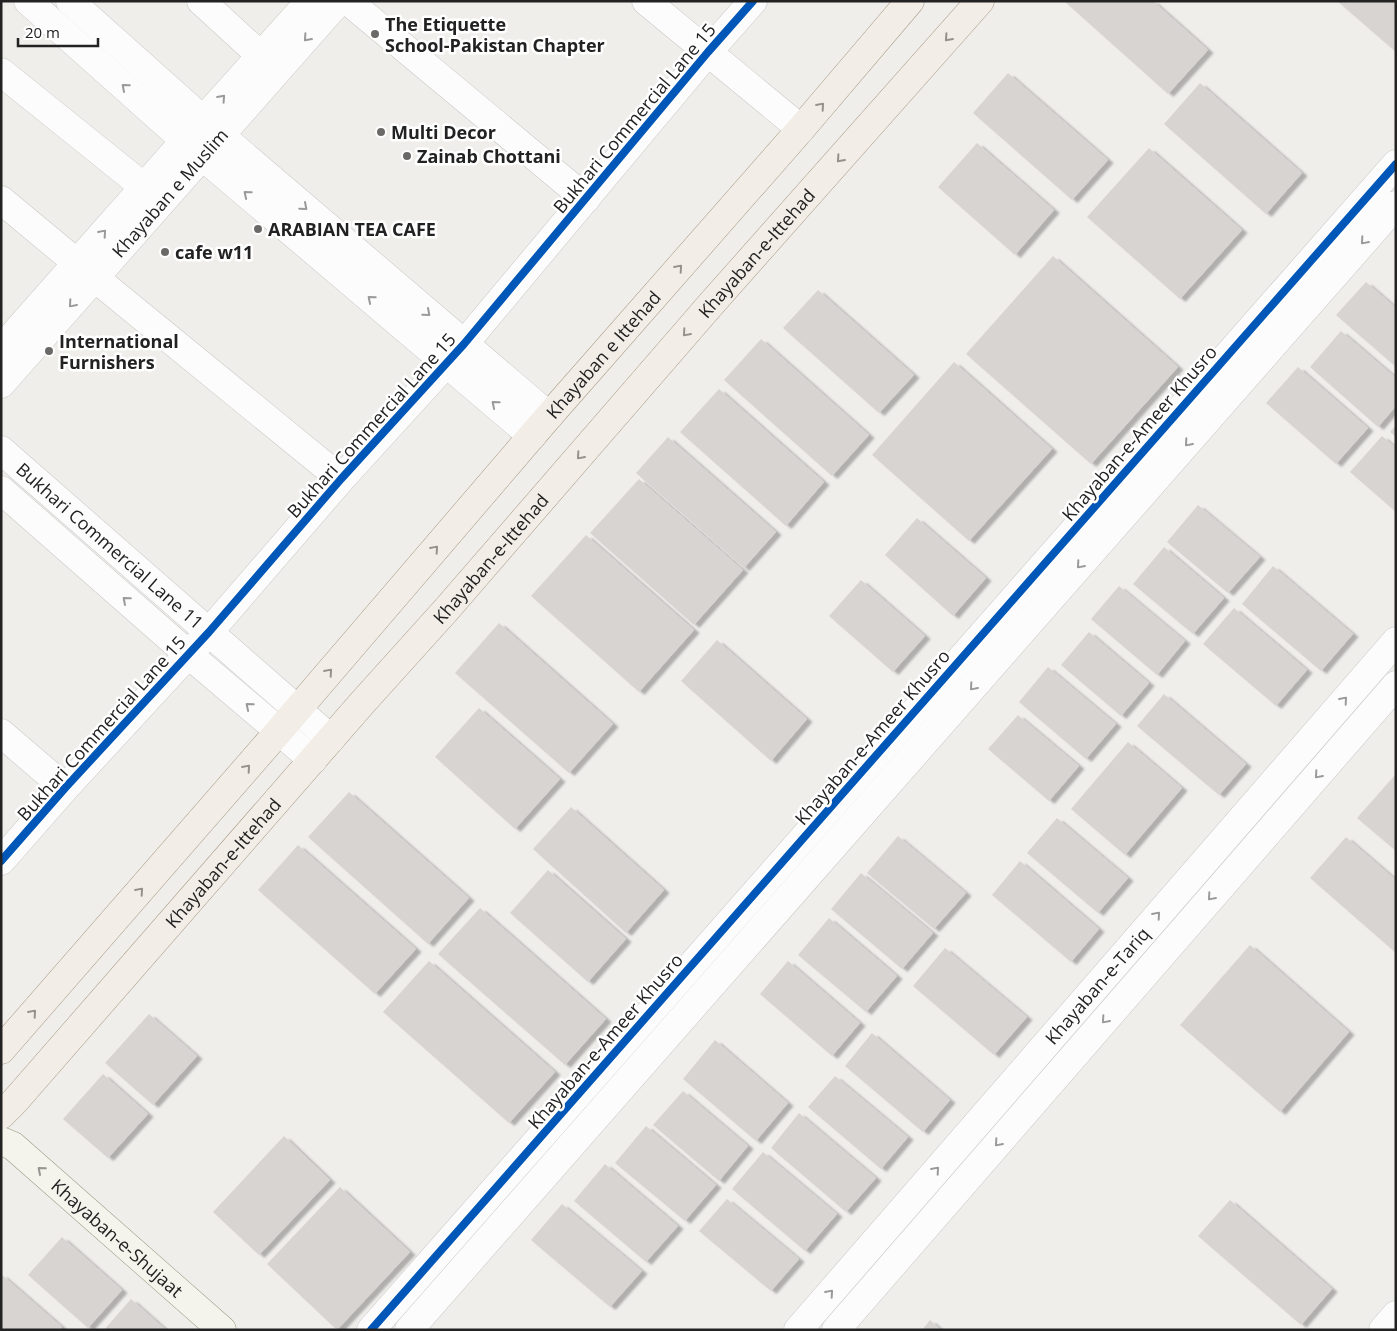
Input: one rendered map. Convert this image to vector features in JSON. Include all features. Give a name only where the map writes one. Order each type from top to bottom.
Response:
[{"type":"main road","name":"Khayaban e Ittehad","points":[[298,710],[541,426],[801,129],[910,1]]},
{"type":"main road","name":"Khayaban-e-Ittehad","points":[[6,1107],[446,610],[712,303],[980,1]]},
{"type":"main road","points":[[1,1050],[298,710]]},
{"type":"main road","name":"Khayaban-e-Shujaat","points":[[6,1107],[7,1143],[222,1330]]},
{"type":"street","points":[[28,1],[194,148],[455,353],[541,426]]},
{"type":"street","points":[[70,1],[212,127],[455,353]]},
{"type":"street","points":[[201,1],[261,56]]},
{"type":"street","name":"Khayaban e Muslim","points":[[212,127],[261,56],[310,1]]},
{"type":"street","name":"Khayaban e Muslim","points":[[4,340],[86,270],[212,127],[339,1]]},
{"type":"street","points":[[348,1],[586,199]]},
{"type":"street","points":[[646,1],[801,129]]},
{"type":"street","name":"Bukhari Commercial Lane 15","points":[[1,861],[65,788],[209,632],[341,479],[455,353],[753,1]]},
{"type":"street","points":[[1,72],[144,187]]},
{"type":"street","name":"Khayaban e Muslim","points":[[1,384],[86,270],[144,187],[194,148]]},
{"type":"street","name":"Khayaban-e-Ameer Khusro","points":[[371,1330],[1396,164]]},
{"type":"street","points":[[1,200],[341,479]]},
{"type":"street","points":[[409,1330],[1396,205]]},
{"type":"street","points":[[1227,356],[1225,361],[1226,370],[1233,376],[1242,377],[1250,372]]},
{"type":"street","points":[[1186,402],[1199,398],[1207,402],[1211,411],[1208,419]]},
{"type":"street","name":"Bukhari Commercial Lane 11","points":[[1,450],[331,739]]},
{"type":"street","name":"Bukhari Commercial Lane 11","points":[[1,490],[188,654],[313,760]]},
{"type":"street","name":"Khayaban-e-Tariq","points":[[798,1330],[1396,640]]},
{"type":"street","name":"Khayaban-e-Tariq","points":[[836,1330],[1396,685]]},
{"type":"street","points":[[1320,727],[1318,736],[1325,748],[1335,750],[1343,746]]},
{"type":"street","points":[[1,733],[65,788]]},
{"type":"street","points":[[1263,794],[1271,787],[1276,786],[1285,790],[1290,798],[1290,807]]},
{"type":"street","points":[[1383,1330],[1396,1315]]},
{"type":"building","points":[[1064,1],[1153,1],[1208,50],[1168,94]]},
{"type":"building","points":[[1337,1],[1396,1],[1396,52]]},
{"type":"building","points":[[1008,73],[1108,160],[1072,200],[973,113]]},
{"type":"building","points":[[1200,83],[1302,173],[1266,214],[1164,124]]},
{"type":"building","points":[[977,143],[1054,210],[1015,255],[938,187]]},
{"type":"building","points":[[1149,148],[1242,230],[1180,299],[1087,217]]},
{"type":"building","points":[[1053,256],[1178,367],[1091,464],[966,354]]},
{"type":"building","points":[[1366,282],[1396,308],[1396,367],[1336,315]]},
{"type":"building","points":[[818,290],[914,375],[879,413],[783,328]]},
{"type":"building","points":[[1341,331],[1396,378],[1396,406],[1378,427],[1310,367]]},
{"type":"building","points":[[761,339],[869,435],[832,476],[724,380]]},
{"type":"building","points":[[954,362],[1052,449],[969,541],[872,455]]},
{"type":"building","points":[[1298,367],[1368,428],[1336,464],[1266,403]]},
{"type":"building","points":[[719,389],[824,482],[786,526],[680,432]]},
{"type":"building","points":[[1396,425],[1396,437],[1390,432]]},
{"type":"building","points":[[1382,436],[1396,448],[1396,512],[1350,472]]},
{"type":"building","points":[[668,437],[776,532],[744,568],[636,473]]},
{"type":"building","points":[[639,479],[743,570],[694,625],[590,533]]},
{"type":"building","points":[[1198,505],[1260,557],[1228,593],[1167,542]]},
{"type":"building","points":[[917,518],[986,578],[953,616],[885,555]]},
{"type":"building","points":[[586,535],[694,630],[639,692],[531,596]]},
{"type":"building","points":[[1164,547],[1224,598],[1193,634],[1133,584]]},
{"type":"building","points":[[1273,566],[1353,634],[1321,671],[1242,604]]},
{"type":"building","points":[[861,580],[925,636],[893,672],[829,616]]},
{"type":"building","points":[[1119,586],[1185,641],[1157,675],[1091,619]]},
{"type":"building","points":[[1234,608],[1307,670],[1276,706],[1203,644]]},
{"type":"building","points":[[499,623],[613,724],[569,773],[455,673]]},
{"type":"building","points":[[1089,632],[1149,683],[1121,716],[1061,665]]},
{"type":"building","points":[[717,640],[807,719],[771,761],[681,681]]},
{"type":"building","points":[[1048,667],[1116,724],[1086,759],[1019,702]]},
{"type":"building","points":[[1164,694],[1246,764],[1219,795],[1137,726]]},
{"type":"building","points":[[479,708],[560,779],[515,829],[435,757]]},
{"type":"building","points":[[1018,715],[1079,766],[1049,801],[988,749]]},
{"type":"building","points":[[1128,742],[1182,788],[1125,855],[1071,809]]},
{"type":"building","points":[[1396,776],[1396,851],[1357,818]]},
{"type":"building","points":[[349,792],[469,898],[428,944],[308,837]]},
{"type":"building","points":[[571,807],[664,890],[626,933],[533,849]]},
{"type":"building","points":[[1057,818],[1128,878],[1098,913],[1027,853]]},
{"type":"building","points":[[898,836],[966,893],[934,929],[867,873]]},
{"type":"building","points":[[1346,837],[1396,880],[1396,953],[1310,878]]},
{"type":"building","points":[[298,845],[416,949],[375,994],[258,890]]},
{"type":"building","points":[[1020,861],[1099,929],[1071,962],[992,895]]},
{"type":"building","points":[[548,870],[626,939],[588,982],[510,913]]},
{"type":"building","points":[[861,873],[933,933],[902,969],[831,909]]},
{"type":"building","points":[[480,908],[606,1019],[565,1065],[438,954]]},
{"type":"building","points":[[829,918],[897,976],[866,1012],[798,955]]},
{"type":"building","points":[[1250,945],[1349,1032],[1280,1112],[1180,1025]]},
{"type":"building","points":[[945,948],[1027,1017],[994,1055],[913,986]]},
{"type":"building","points":[[429,961],[555,1072],[509,1123],[383,1012]]},
{"type":"building","points":[[788,961],[860,1023],[832,1056],[760,994]]},
{"type":"building","points":[[149,1014],[197,1056],[153,1105],[105,1063]]},
{"type":"building","points":[[872,1033],[950,1100],[923,1132],[845,1066]]},
{"type":"building","points":[[715,1040],[788,1103],[756,1141],[683,1079]]},
{"type":"building","points":[[103,1074],[148,1114],[108,1158],[63,1119]]},
{"type":"building","points":[[835,1076],[908,1137],[881,1169],[808,1107]]},
{"type":"building","points":[[683,1091],[748,1146],[719,1181],[653,1125]]},
{"type":"building","points":[[799,1113],[876,1178],[846,1212],[771,1148]]},
{"type":"building","points":[[646,1126],[716,1185],[685,1221],[615,1163]]},
{"type":"building","points":[[284,1136],[330,1180],[259,1255],[213,1212]]},
{"type":"building","points":[[763,1152],[837,1214],[805,1251],[732,1189]]},
{"type":"building","points":[[605,1164],[678,1226],[646,1262],[574,1201]]},
{"type":"building","points":[[340,1187],[410,1252],[337,1330],[267,1264]]},
{"type":"building","points":[[727,1199],[799,1259],[771,1291],[699,1231]]},
{"type":"building","points":[[1230,1200],[1332,1289],[1301,1325],[1198,1236]]},
{"type":"building","points":[[562,1204],[642,1271],[610,1307],[531,1240]]},
{"type":"building","points":[[62,1237],[122,1290],[88,1328],[28,1275]]},
{"type":"building","points":[[1,1274],[62,1327],[60,1330],[1,1330]]},
{"type":"building","points":[[131,1299],[166,1330],[104,1330]]},
{"type":"building","points":[[930,1320],[941,1330],[922,1330]]},
{"type":"cycle path","points":[[1,861],[65,788],[209,632],[341,479],[464,344],[708,52],[753,1]]},
{"type":"cycle path","points":[[371,1330],[1396,164]]},
{"type":"place","name":"The Etiquette School-Pakistan Chapter","points":[[375,34]]},
{"type":"place","name":"Multi Decor","points":[[381,132]]},
{"type":"place","name":"Zainab Chottani","points":[[407,156]]},
{"type":"place","name":"ARABIAN TEA CAFE","points":[[258,229]]},
{"type":"place","name":"cafe w11","points":[[165,252]]},
{"type":"place","name":"International Furnishers","points":[[49,351]]}]
